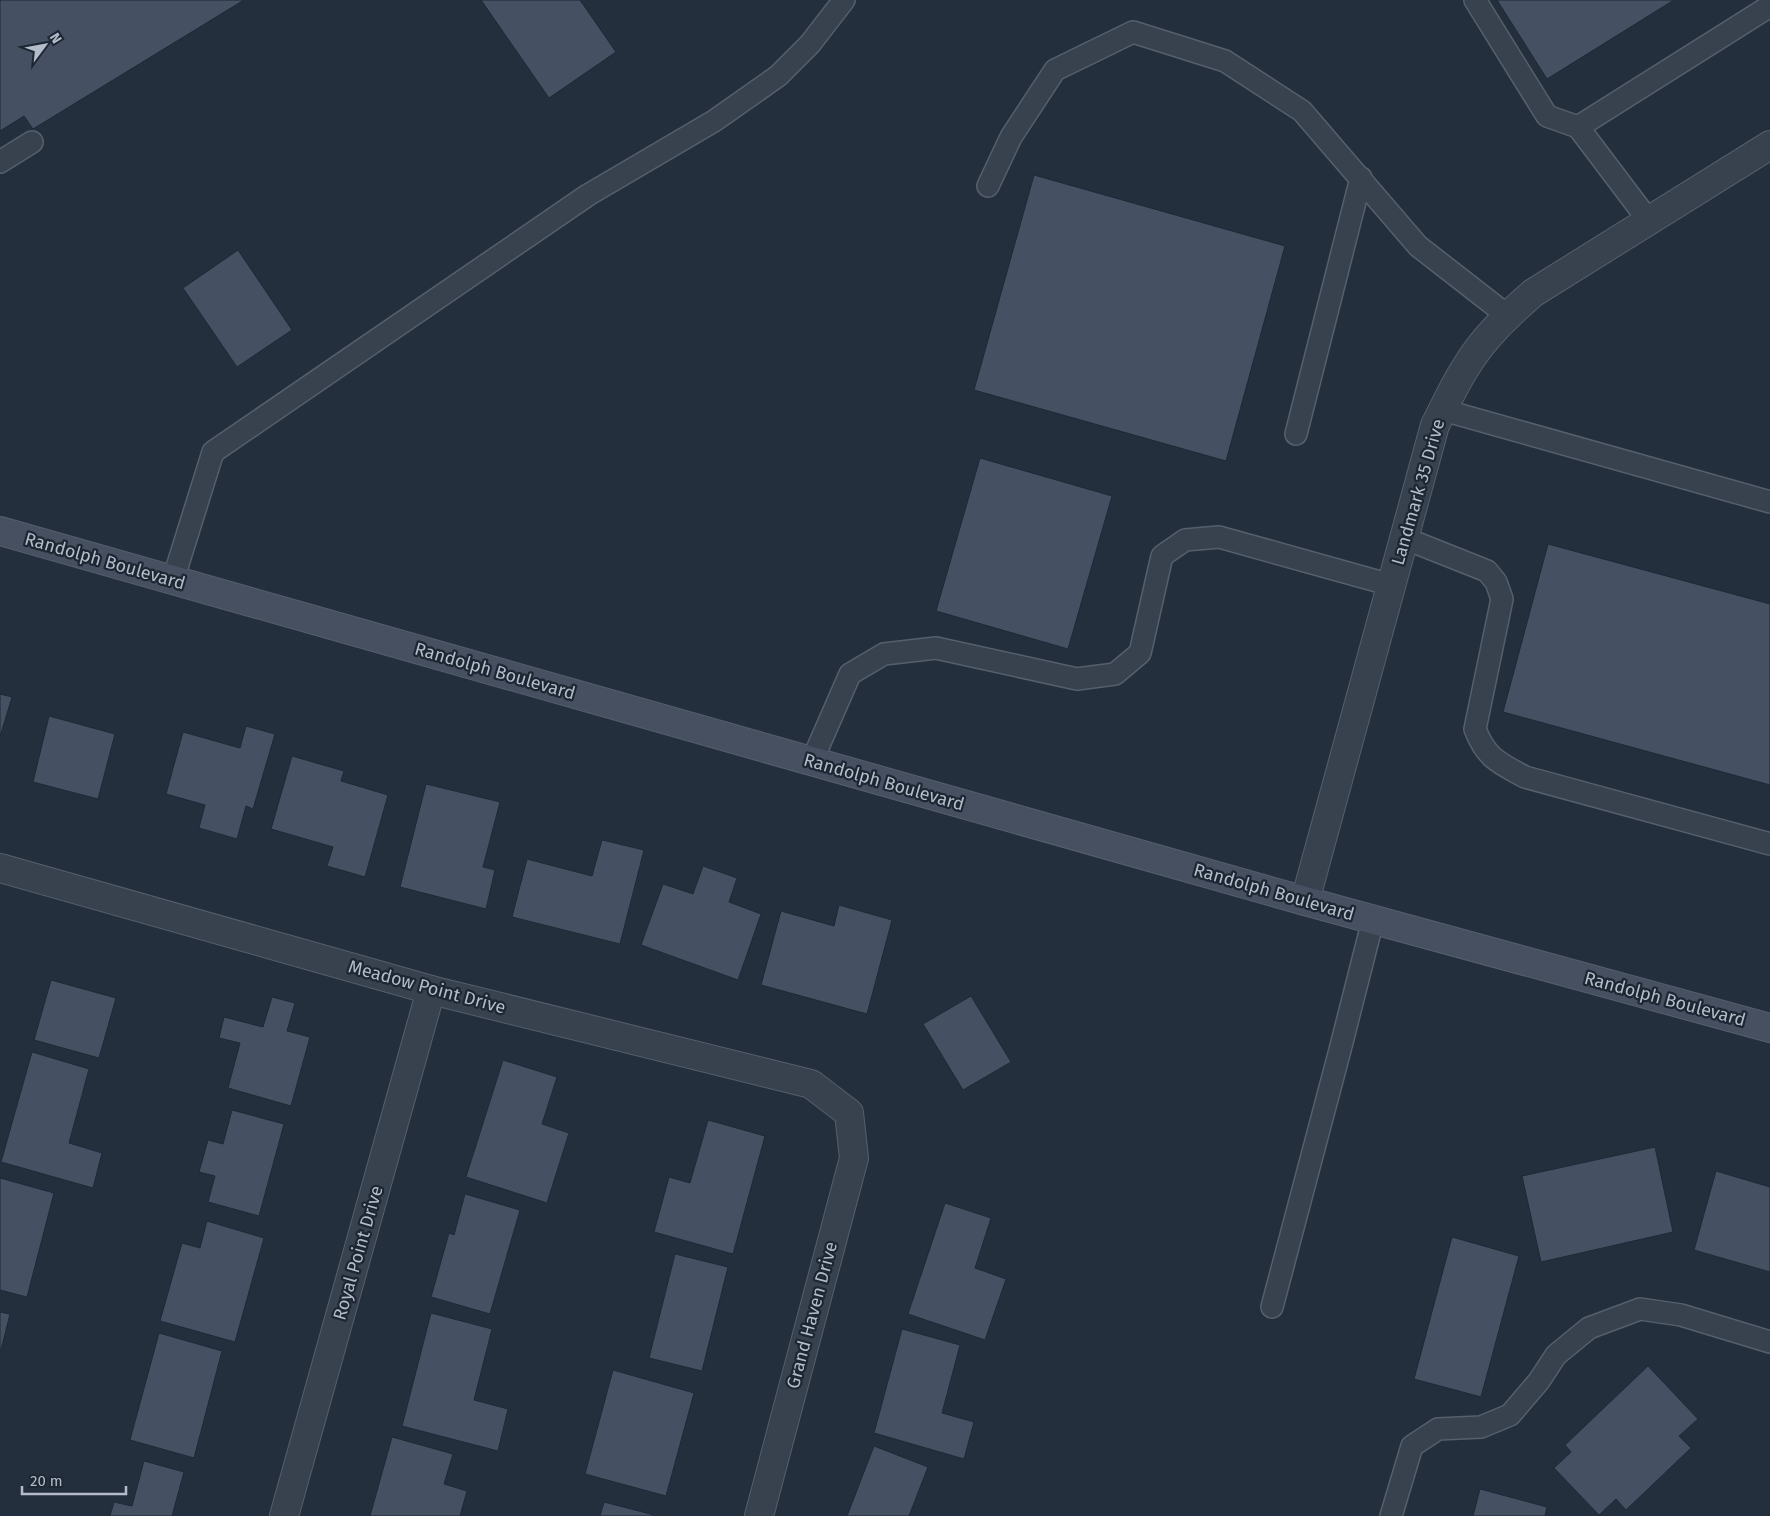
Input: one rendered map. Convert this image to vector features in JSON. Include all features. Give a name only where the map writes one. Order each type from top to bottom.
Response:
[{"type":"main road","name":"Randolph Boulevard","points":[[0,531],[1305,901],[1770,1028]]},
{"type":"street","name":"Landmark 35 Drive","points":[[1305,901],[1435,425],[1466,366],[1508,316],[1533,294],[1770,145]]},
{"type":"street","name":"Meadow Point Drive","points":[[0,868],[431,990],[811,1084],[849,1113]]},
{"type":"street","name":"Royal Point Drive","points":[[284,1516],[431,990]]},
{"type":"street","name":"Grand Haven Drive","points":[[759,1516],[854,1158],[849,1113]]},
{"type":"lane","points":[[174,580],[214,452],[588,195],[714,121],[778,76],[810,44],[844,0]]},
{"type":"lane","points":[[1475,0],[1546,116],[1578,127],[1649,221]]},
{"type":"lane","points":[[1578,127],[1770,6]]},
{"type":"lane","points":[[988,186],[1011,137],[1055,70],[1133,32],[1226,61],[1302,111],[1418,246],[1508,316]]},
{"type":"lane","points":[[0,162],[32,142]]},
{"type":"lane","points":[[1296,434],[1361,178]]},
{"type":"lane","points":[[1443,410],[1770,502]]},
{"type":"lane","points":[[812,761],[850,674],[884,654],[936,648],[1077,679],[1115,674],[1140,653],[1162,556],[1185,540],[1219,537],[1391,585]]},
{"type":"lane","points":[[1404,538],[1486,571],[1496,582],[1502,599],[1475,729],[1481,745],[1498,763],[1525,777],[1770,844]]},
{"type":"lane","points":[[1272,1307],[1373,920]]},
{"type":"lane","points":[[1391,1516],[1412,1446],[1438,1428],[1481,1427],[1510,1415],[1538,1381],[1556,1355],[1589,1328],[1640,1309],[1682,1314],[1770,1342]]},
{"type":"building","points":[[0,0],[244,0],[33,129],[24,116],[0,131]]},
{"type":"building","points":[[481,0],[580,0],[616,52],[549,98]]},
{"type":"building","points":[[1497,0],[1674,0],[1547,79]]},
{"type":"building","points":[[1034,175],[1285,246],[1226,461],[974,390]]},
{"type":"building","points":[[238,250],[292,330],[237,367],[183,288]]},
{"type":"building","points":[[980,458],[1112,496],[1068,649],[936,611]]},
{"type":"building","points":[[1548,544],[1770,604],[1770,785],[1503,712]]},
{"type":"building","points":[[0,694],[12,697],[0,737]]},
{"type":"building","points":[[49,716],[115,734],[98,799],[33,782]]},
{"type":"building","points":[[246,726],[275,734],[253,809],[246,806],[237,839],[199,828],[205,805],[166,794],[183,732],[240,748]]},
{"type":"building","points":[[292,756],[344,771],[341,781],[388,795],[365,877],[327,866],[333,847],[271,829]]},
{"type":"building","points":[[426,784],[500,802],[483,867],[495,870],[486,909],[400,887]]},
{"type":"building","points":[[602,840],[644,850],[620,944],[512,917],[527,859],[592,876]]},
{"type":"building","points":[[703,866],[737,878],[729,902],[761,914],[738,980],[641,945],[663,884],[693,894]]},
{"type":"building","points":[[839,905],[892,920],[867,1014],[761,985],[781,911],[834,926]]},
{"type":"building","points":[[51,980],[116,998],[99,1058],[34,1040]]},
{"type":"building","points":[[971,996],[1011,1062],[963,1090],[923,1024]]},
{"type":"building","points":[[272,997],[295,1003],[287,1031],[310,1037],[291,1106],[228,1088],[240,1043],[219,1038],[224,1017],[263,1027]]},
{"type":"building","points":[[32,1052],[89,1069],[69,1143],[102,1153],[93,1188],[1,1162]]},
{"type":"building","points":[[503,1060],[557,1077],[542,1124],[569,1133],[547,1203],[466,1177]]},
{"type":"building","points":[[232,1110],[284,1124],[259,1216],[208,1202],[215,1176],[199,1172],[208,1140],[223,1144]]},
{"type":"building","points":[[708,1120],[765,1136],[733,1254],[654,1232],[669,1177],[690,1183]]},
{"type":"building","points":[[1655,1147],[1673,1232],[1541,1262],[1522,1176]]},
{"type":"building","points":[[1716,1171],[1770,1187],[1770,1272],[1694,1250]]},
{"type":"building","points":[[0,1178],[54,1193],[27,1297],[0,1290]]},
{"type":"building","points":[[465,1194],[520,1210],[490,1314],[431,1297],[449,1233],[454,1235]]},
{"type":"building","points":[[945,1203],[991,1218],[975,1268],[1006,1279],[985,1340],[908,1314]]},
{"type":"building","points":[[207,1221],[264,1238],[235,1342],[160,1321],[182,1243],[200,1248]]},
{"type":"building","points":[[1452,1237],[1519,1256],[1481,1397],[1414,1379]]},
{"type":"building","points":[[675,1254],[728,1267],[702,1371],[649,1358]]},
{"type":"building","points":[[0,1312],[10,1314],[0,1354]]},
{"type":"building","points":[[431,1313],[492,1329],[474,1400],[508,1409],[498,1451],[402,1426]]},
{"type":"building","points":[[902,1329],[960,1345],[942,1413],[974,1422],[964,1459],[874,1433]]},
{"type":"building","points":[[159,1333],[222,1351],[194,1458],[130,1440]]},
{"type":"building","points":[[1648,1366],[1698,1419],[1679,1436],[1691,1448],[1626,1510],[1616,1499],[1599,1515],[1554,1468],[1571,1452],[1565,1445]]},
{"type":"building","points":[[613,1370],[694,1393],[666,1496],[585,1474]]},
{"type":"building","points":[[392,1437],[453,1454],[444,1484],[467,1491],[460,1516],[370,1516]]},
{"type":"building","points":[[874,1446],[928,1467],[909,1516],[847,1516]]},
{"type":"building","points":[[144,1461],[184,1472],[172,1516],[110,1516],[114,1502],[132,1506]]},
{"type":"building","points":[[1480,1489],[1547,1507],[1545,1516],[1473,1516]]},
{"type":"building","points":[[604,1502],[658,1516],[600,1516]]}]
